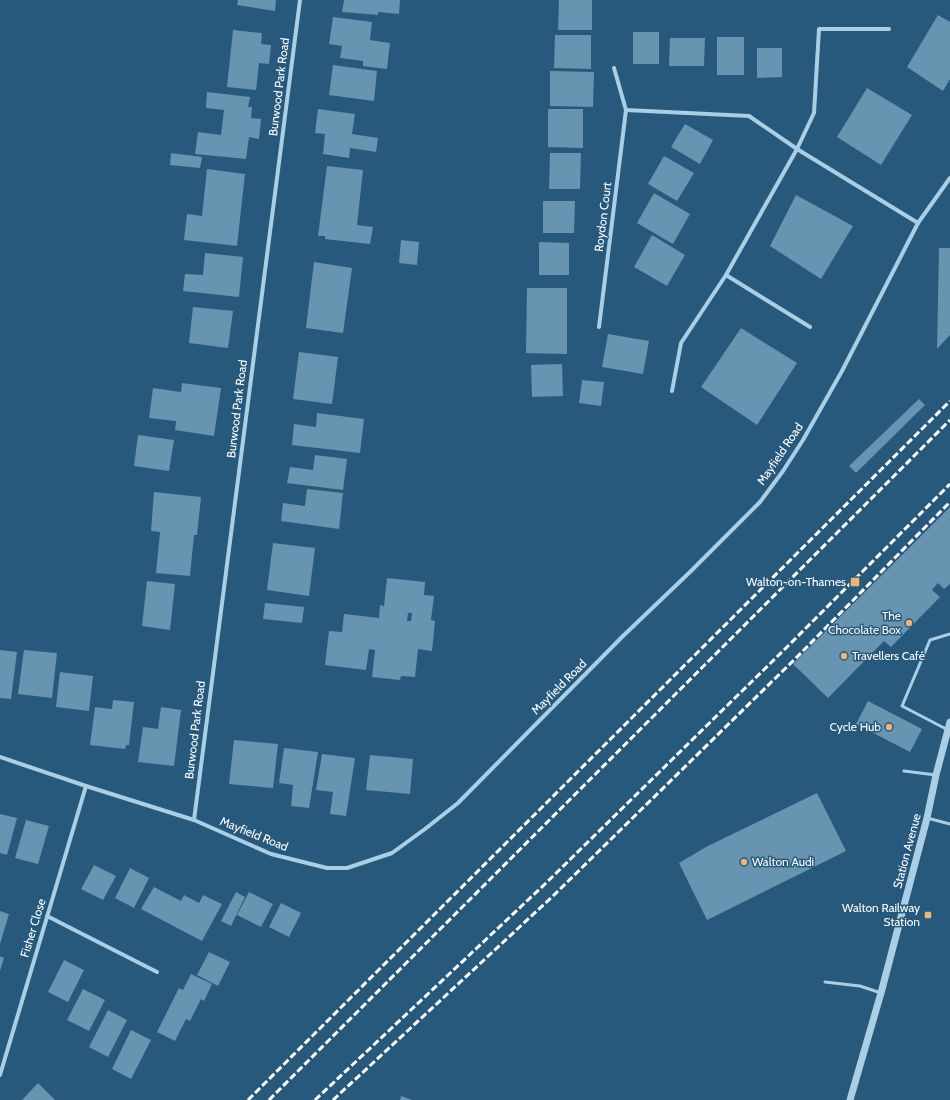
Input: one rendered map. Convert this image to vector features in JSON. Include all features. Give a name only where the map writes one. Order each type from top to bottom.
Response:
[{"type":"street","name":"Burwood Park Road","points":[[194,820],[300,0]]},
{"type":"street","points":[[672,391],[681,343],[726,275],[797,149],[814,113],[819,29],[889,29]]},
{"type":"street","name":"Roydon Court","points":[[599,327],[626,110],[614,68]]},
{"type":"street","points":[[626,110],[749,116],[797,149],[918,223]]},
{"type":"street","name":"Mayfield Road","points":[[0,757],[194,820],[271,854],[327,868],[348,868],[392,853],[458,803],[760,502],[804,440],[842,371],[918,223],[950,178]]},
{"type":"street","points":[[726,275],[810,327]]},
{"type":"street","name":"Station Avenue","points":[[850,1100],[881,993],[927,818],[936,775],[949,726]]},
{"type":"street","name":"Fisher Close","points":[[0,1075],[86,786]]},
{"type":"street","points":[[47,916],[157,972]]},
{"type":"lane","points":[[949,726],[902,706],[930,640],[950,634]]},
{"type":"lane","points":[[904,771],[936,775]]},
{"type":"lane","points":[[927,818],[950,824]]},
{"type":"lane","points":[[825,982],[860,986],[881,993]]},
{"type":"building","points":[[238,0],[276,0],[275,11],[237,5]]},
{"type":"building","points":[[344,0],[400,0],[399,14],[378,12],[378,15],[342,12]]},
{"type":"building","points":[[559,0],[592,0],[592,30],[558,30]]},
{"type":"building","points":[[938,15],[950,22],[950,79],[943,91],[907,67]]},
{"type":"building","points":[[333,17],[372,22],[370,40],[390,43],[387,69],[363,66],[363,61],[340,58],[342,46],[329,44]]},
{"type":"building","points":[[233,30],[262,33],[261,44],[271,45],[269,64],[259,63],[256,90],[227,87]]},
{"type":"building","points":[[633,32],[659,32],[659,64],[633,64]]},
{"type":"building","points":[[555,35],[591,35],[591,69],[554,68]]},
{"type":"building","points":[[717,37],[744,37],[744,75],[717,75]]},
{"type":"building","points":[[670,38],[705,38],[704,66],[669,66]]},
{"type":"building","points":[[757,48],[782,48],[782,77],[757,78]]},
{"type":"building","points":[[333,65],[377,71],[374,101],[329,95]]},
{"type":"building","points":[[550,71],[594,72],[593,107],[550,106]]},
{"type":"building","points":[[867,88],[912,115],[881,165],[837,137]]},
{"type":"building","points":[[207,92],[250,97],[248,107],[252,107],[251,118],[261,119],[259,139],[249,137],[246,159],[195,154],[198,132],[221,135],[224,110],[206,108]]},
{"type":"building","points":[[318,109],[355,114],[352,134],[378,138],[376,152],[350,148],[349,158],[323,154],[325,134],[315,133]]},
{"type":"building","points":[[548,109],[583,109],[583,148],[548,147]]},
{"type":"building","points":[[685,124],[713,140],[700,164],[671,147]]},
{"type":"building","points":[[171,153],[202,157],[200,168],[170,165]]},
{"type":"building","points":[[550,153],[581,153],[580,189],[549,189]]},
{"type":"building","points":[[664,156],[694,173],[677,201],[648,184]]},
{"type":"building","points":[[327,166],[363,170],[357,225],[373,227],[370,244],[325,239],[325,236],[318,236]]},
{"type":"building","points":[[207,169],[245,174],[237,246],[184,240],[187,214],[202,216]]},
{"type":"building","points":[[654,193],[690,214],[673,244],[637,223]]},
{"type":"building","points":[[796,195],[853,226],[821,279],[770,246]]},
{"type":"building","points":[[543,201],[575,201],[574,233],[543,233]]},
{"type":"building","points":[[652,235],[685,255],[667,286],[634,267]]},
{"type":"building","points":[[401,240],[419,242],[417,265],[399,263]]},
{"type":"building","points":[[539,242],[569,243],[569,275],[539,275]]},
{"type":"building","points":[[939,248],[950,248],[950,335],[937,349]]},
{"type":"building","points":[[205,253],[243,257],[239,297],[183,291],[185,274],[203,275]]},
{"type":"building","points":[[314,262],[352,268],[343,333],[306,328]]},
{"type":"building","points":[[527,288],[567,288],[567,354],[526,353]]},
{"type":"building","points":[[193,307],[233,311],[228,348],[189,343]]},
{"type":"building","points":[[741,328],[797,363],[757,425],[701,387]]},
{"type":"building","points":[[608,334],[649,341],[643,374],[602,367]]},
{"type":"building","points":[[299,352],[338,357],[332,404],[293,399]]},
{"type":"building","points":[[562,364],[563,396],[532,397],[531,365]]},
{"type":"building","points":[[582,380],[604,382],[601,406],[579,403]]},
{"type":"building","points":[[182,383],[221,388],[214,436],[175,430],[176,421],[149,418],[153,388],[181,392]]},
{"type":"building","points":[[919,399],[925,405],[856,473],[849,466]]},
{"type":"building","points":[[317,413],[364,419],[360,453],[292,445],[294,424],[316,427]]},
{"type":"building","points":[[138,435],[174,440],[169,471],[134,466]]},
{"type":"building","points":[[315,455],[347,459],[343,490],[287,483],[290,467],[313,470]]},
{"type":"building","points":[[307,489],[343,493],[339,529],[281,521],[283,503],[305,506]]},
{"type":"building","points":[[154,492],[201,497],[197,535],[194,535],[190,576],[156,573],[160,532],[151,531]]},
{"type":"building","points":[[950,507],[950,584],[944,589],[938,583],[932,590],[940,597],[891,647],[884,641],[828,698],[793,664]]},
{"type":"building","points":[[273,543],[315,548],[309,596],[267,590]]},
{"type":"building","points":[[387,578],[425,582],[424,595],[434,596],[431,620],[435,621],[432,651],[418,649],[415,677],[401,676],[400,680],[372,677],[375,650],[369,649],[366,670],[325,665],[329,631],[342,632],[344,614],[379,618],[380,605],[384,606]],"holes":[[[408,613],[412,613],[411,621],[407,621]]]},
{"type":"building","points":[[147,581],[175,584],[170,630],[142,626]]},
{"type":"building","points":[[265,603],[304,607],[302,623],[263,619]]},
{"type":"building","points":[[0,650],[17,652],[11,699],[0,698]]},
{"type":"building","points":[[24,650],[57,653],[52,698],[18,694]]},
{"type":"building","points":[[60,672],[93,676],[89,711],[56,707]]},
{"type":"building","points":[[113,700],[134,702],[129,745],[126,745],[125,749],[90,745],[95,707],[112,709]]},
{"type":"building","name":"Cycle Hub","points":[[868,701],[922,729],[910,752],[856,724]]},
{"type":"building","points":[[161,707],[181,710],[174,766],[138,762],[143,727],[158,729]]},
{"type":"building","points":[[234,740],[278,744],[273,788],[229,784]]},
{"type":"building","points":[[284,748],[318,752],[309,808],[291,806],[293,785],[279,783]]},
{"type":"building","points":[[322,754],[355,758],[346,816],[330,814],[333,792],[316,790]]},
{"type":"building","points":[[370,755],[413,759],[410,794],[366,790]]},
{"type":"building","points":[[817,793],[846,851],[707,920],[679,863],[706,847]]},
{"type":"building","points":[[0,814],[17,818],[7,855],[0,853]]},
{"type":"building","points":[[26,820],[49,826],[38,864],[15,858]]},
{"type":"building","points":[[94,865],[116,876],[103,900],[81,889]]},
{"type":"building","points":[[130,868],[149,878],[134,908],[115,898]]},
{"type":"building","points":[[154,887],[181,901],[184,895],[199,903],[203,895],[222,904],[202,941],[141,909]]},
{"type":"building","points":[[236,892],[245,897],[231,926],[221,921]]},
{"type":"building","points":[[249,892],[273,904],[261,927],[237,915]]},
{"type":"building","points":[[281,903],[301,913],[289,937],[269,927]]},
{"type":"building","points":[[0,911],[9,914],[0,944]]},
{"type":"building","points":[[209,952],[230,962],[218,986],[197,975]]},
{"type":"building","points":[[0,956],[4,958],[0,971]]},
{"type":"building","points":[[64,960],[84,970],[68,1002],[48,992]]},
{"type":"building","points":[[191,974],[212,984],[204,1001],[201,999],[190,1021],[186,1019],[175,1041],[157,1032],[179,988],[183,990]]},
{"type":"building","points":[[83,989],[105,1000],[89,1031],[67,1020]]},
{"type":"building","points":[[108,1010],[127,1020],[108,1057],[89,1047]]},
{"type":"building","points":[[131,1030],[151,1040],[131,1079],[112,1069]]},
{"type":"building","points":[[38,1083],[55,1100],[22,1100]]},
{"type":"building","points":[[401,1096],[412,1100],[400,1100]]},
{"type":"railway","points":[[248,1100],[950,401]]},
{"type":"railway","points":[[269,1100],[950,420]]},
{"type":"railway","points":[[315,1100],[545,884],[787,647],[950,484]]},
{"type":"railway","points":[[333,1100],[553,896],[797,657],[950,502]]},
{"type":"place","name":"Walton-on-Thames","points":[[855,582]]},
{"type":"place","name":"The Chocolate Box","points":[[909,623]]},
{"type":"place","name":"Travellers Café","points":[[844,656]]},
{"type":"place","name":"Cycle Hub","points":[[889,727]]},
{"type":"place","name":"Walton Audi","points":[[744,862]]},
{"type":"place","name":"Walton Railway Station","points":[[928,915]]}]
